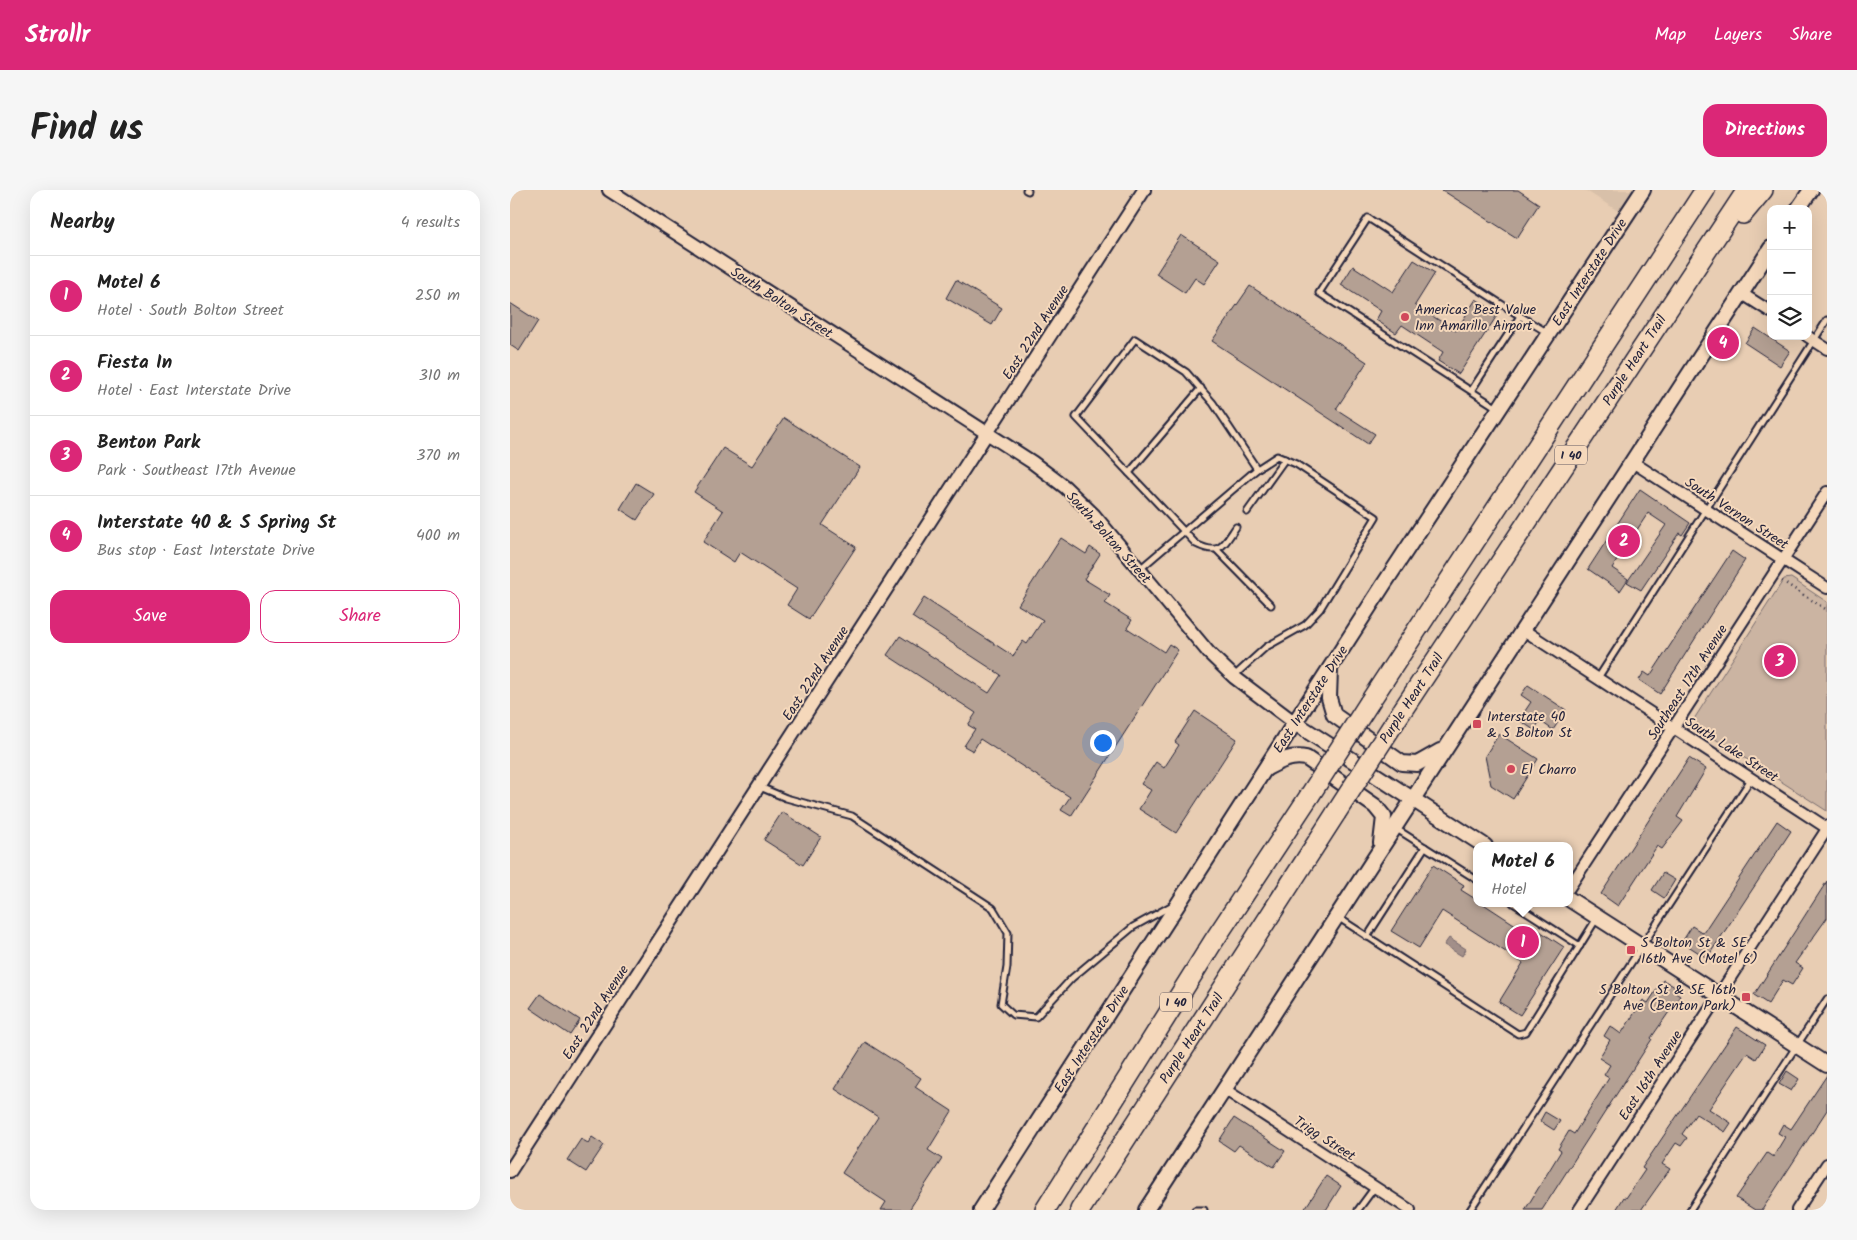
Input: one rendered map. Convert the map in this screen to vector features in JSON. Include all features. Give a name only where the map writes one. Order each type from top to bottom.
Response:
[{"type":"highway","name":"I 40","points":[[1045,1210],[1214,942],[1705,190]]},
{"type":"highway","name":"Purple Heart Trail","points":[[1080,1210],[1396,720],[1747,190]]},
{"type":"highway","points":[[1678,292],[1763,190]]},
{"type":"main road","name":"East Interstate Drive","points":[[981,1210],[1330,669],[1643,190]]},
{"type":"main road","points":[[1801,205],[1811,190]]},
{"type":"main road","points":[[1146,1210],[1770,250]]},
{"type":"main road","points":[[1330,669],[1329,698],[1334,715],[1402,762],[1417,764],[1432,758],[1445,748]]},
{"type":"main road","name":"South Bolton Street","points":[[1295,723],[1479,842]]},
{"type":"main road","points":[[1265,770],[1280,760],[1296,756],[1306,758],[1375,806],[1384,817],[1381,846]]},
{"type":"main road","points":[[1573,901],[1827,1065]]},
{"type":"street","name":"South Bolton Street","points":[[609,190],[1032,462],[1064,487],[1094,515],[1209,653],[1234,677],[1295,723]]},
{"type":"street","name":"East 22nd Avenue","points":[[510,1171],[1144,190]]},
{"type":"street","points":[[1741,293],[1767,309]]},
{"type":"street","points":[[1812,339],[1827,349]]},
{"type":"street","name":"South Vernon Street","points":[[1631,461],[1827,588]]},
{"type":"street","name":"Southeast 17th Avenue","points":[[1573,882],[1827,492]]},
{"type":"street","name":"South Lake Street","points":[[1522,629],[1827,828]]},
{"type":"street","name":"East 16th Avenue","points":[[1579,1210],[1827,828]]},
{"type":"street","name":"Trigg Street","points":[[1224,1089],[1410,1210]]},
{"type":"street","points":[[1797,1210],[1827,1164]]},
{"type":"lane","points":[[1499,409],[1319,293],[1368,218],[1548,334]]},
{"type":"lane","points":[[1471,391],[1520,316]]},
{"type":"lane","points":[[1812,337],[1827,320]]},
{"type":"lane","points":[[1236,527],[1225,544],[1217,550],[1209,550],[1196,544],[1076,417],[1135,339],[1186,372],[1214,402],[1257,469]]},
{"type":"lane","points":[[1598,678],[1707,510],[1810,340]]},
{"type":"lane","points":[[1129,473],[1201,388]]},
{"type":"lane","points":[[1140,569],[1257,469],[1277,456],[1296,464],[1376,518],[1320,609],[1305,625],[1266,647],[1234,677]]},
{"type":"lane","points":[[1247,512],[1285,459]]},
{"type":"lane","points":[[1217,550],[1271,606]]},
{"type":"lane","points":[[1470,1210],[1751,778]]},
{"type":"lane","points":[[759,786],[786,798],[852,816],[993,908],[1008,933],[1007,967],[1002,1004],[1013,1015],[1036,1017],[1072,978],[1133,927],[1180,901]]},
{"type":"lane","points":[[1394,827],[1473,877]]},
{"type":"lane","points":[[1367,936],[1425,847]]},
{"type":"lane","points":[[1519,907],[1580,946]]},
{"type":"lane","points":[[1336,916],[1518,1034],[1526,1032],[1598,917]]},
{"type":"lane","points":[[1690,1210],[1827,999]]},
{"type":"lane","points":[[1358,1210],[1375,1187]]},
{"type":"lane","points":[[1194,1210],[1204,1210]]},
{"type":"path","points":[[1776,588],[1781,580],[1827,610]]},
{"type":"shaded area","points":[[1585,190],[1637,190],[1621,213]]},
{"type":"shaded area","points":[[1791,578],[1827,602],[1827,811],[1695,726],[1694,719],[1784,579]]},
{"type":"shaded area","points":[[1449,938],[1466,949],[1462,956],[1444,945]]},
{"type":"building","points":[[1442,190],[1518,190],[1539,204],[1517,238]]},
{"type":"building","points":[[1181,235],[1220,260],[1204,284],[1195,278],[1185,293],[1156,274]]},
{"type":"building","name":"Americas Best Value Inn Amarillo Airport","points":[[1414,260],[1435,273],[1415,305],[1456,331],[1476,299],[1498,314],[1459,374],[1438,361],[1443,352],[1402,325],[1396,333],[1376,320],[1381,311],[1341,285],[1353,266],[1393,292]]},
{"type":"building","points":[[956,280],[1002,308],[992,325],[946,298]]},
{"type":"building","points":[[1250,286],[1367,362],[1336,409],[1375,434],[1368,444],[1212,341]]},
{"type":"building","points":[[510,303],[538,321],[519,351],[510,345]]},
{"type":"building","points":[[1755,328],[1767,336],[1767,340],[1773,340],[1790,351],[1780,366],[1745,343]]},
{"type":"building","points":[[784,418],[860,467],[822,525],[856,547],[809,619],[787,605],[797,589],[740,552],[734,562],[703,542],[723,511],[694,492],[723,448],[752,466]]},
{"type":"building","points":[[636,483],[654,494],[637,520],[620,509]]},
{"type":"building","points":[[1640,489],[1690,523],[1682,535],[1679,533],[1641,590],[1627,582],[1666,525],[1648,513],[1612,568],[1628,579],[1620,591],[1588,569]]},
{"type":"building","points":[[1061,538],[1086,554],[1090,547],[1100,554],[1084,579],[1110,595],[1105,603],[1132,620],[1127,628],[1164,652],[1169,644],[1178,650],[1071,816],[1061,810],[1070,797],[980,739],[973,751],[964,746],[975,729],[968,725],[976,713],[887,655],[900,636],[989,693],[1001,675],[912,617],[924,598],[1013,656],[1023,641],[1027,644],[1043,620],[1018,605]]},
{"type":"building","points":[[1732,551],[1745,560],[1660,694],[1639,680],[1644,672],[1650,676]]},
{"type":"building","points":[[1528,685],[1566,710],[1553,730],[1540,721],[1534,730],[1519,720],[1531,702],[1521,695]]},
{"type":"building","points":[[1195,711],[1237,739],[1176,833],[1139,809],[1151,790],[1141,784],[1156,762],[1164,768],[1179,745],[1175,742]]},
{"type":"building","name":"El Charro","points":[[1499,734],[1538,759],[1513,799],[1491,785],[1485,756]]},
{"type":"building","points":[[1689,758],[1706,769],[1677,817],[1683,821],[1662,849],[1657,846],[1618,906],[1601,894]]},
{"type":"building","points":[[782,812],[821,837],[803,865],[764,840]]},
{"type":"building","points":[[1777,821],[1791,831],[1707,958],[1682,942],[1692,926],[1703,933]]},
{"type":"building","points":[[1433,865],[1464,885],[1461,890],[1473,898],[1473,907],[1488,907],[1534,937],[1538,930],[1564,947],[1520,1015],[1499,1002],[1523,963],[1442,911],[1419,948],[1391,931]]},
{"type":"building","points":[[1663,873],[1675,880],[1664,898],[1652,890]]},
{"type":"building","points":[[1827,881],[1827,918],[1795,963],[1803,968],[1792,985],[1783,980],[1768,1004],[1754,995]]},
{"type":"building","points":[[1663,980],[1677,988],[1674,992],[1680,996],[1651,1038],[1542,1210],[1525,1210],[1561,1151],[1558,1149],[1569,1131],[1574,1134],[1609,1078],[1604,1075],[1610,1065],[1599,1058],[1610,1040],[1604,1036],[1610,1026],[1621,1034],[1643,1000],[1648,1003]]},
{"type":"building","points":[[540,994],[580,1020],[570,1035],[530,1008]]},
{"type":"building","points":[[1737,1027],[1765,1045],[1756,1059],[1747,1053],[1709,1109],[1731,1123],[1725,1132],[1696,1114],[1682,1134],[1687,1138],[1681,1146],[1676,1143],[1662,1164],[1670,1169],[1641,1210],[1616,1210],[1645,1170],[1642,1168]]},
{"type":"building","points":[[865,1042],[921,1078],[915,1087],[952,1111],[928,1150],[942,1159],[909,1210],[881,1210],[886,1202],[842,1173],[878,1117],[835,1089]]},
{"type":"building","points":[[1787,1071],[1799,1079],[1791,1091],[1779,1084]]},
{"type":"building","points":[[1827,1075],[1827,1110],[1762,1210],[1755,1210],[1736,1198],[1767,1153],[1773,1157],[1785,1137],[1778,1133],[1783,1124],[1791,1129]]},
{"type":"building","points":[[1545,1112],[1560,1121],[1554,1130],[1540,1121]]},
{"type":"building","points":[[1234,1118],[1285,1151],[1274,1167],[1239,1145],[1234,1151],[1219,1141]]},
{"type":"building","points":[[592,1137],[604,1145],[586,1172],[567,1160],[581,1139],[588,1143]]},
{"type":"building","points":[[1326,1176],[1341,1186],[1326,1210],[1304,1210]]},
{"type":"place","name":"Americas Best Value Inn Amarillo Airport","points":[[1405,317]]},
{"type":"place","name":"Interstate 40 & S Spring St","points":[[1723,343]]},
{"type":"place","name":"Fiesta In","points":[[1624,541]]},
{"type":"place","name":"Benton Park","points":[[1780,661]]},
{"type":"place","name":"Interstate 40 & S Bolton St","points":[[1477,724]]},
{"type":"place","name":"El Charro","points":[[1511,769]]},
{"type":"place","name":"Motel 6","points":[[1523,942]]},
{"type":"place","name":"S Bolton St & SE 16th Ave (Motel 6)","points":[[1631,950]]},
{"type":"place","name":"S Bolton St & SE 16th Ave (Benton Park)","points":[[1746,997]]}]
